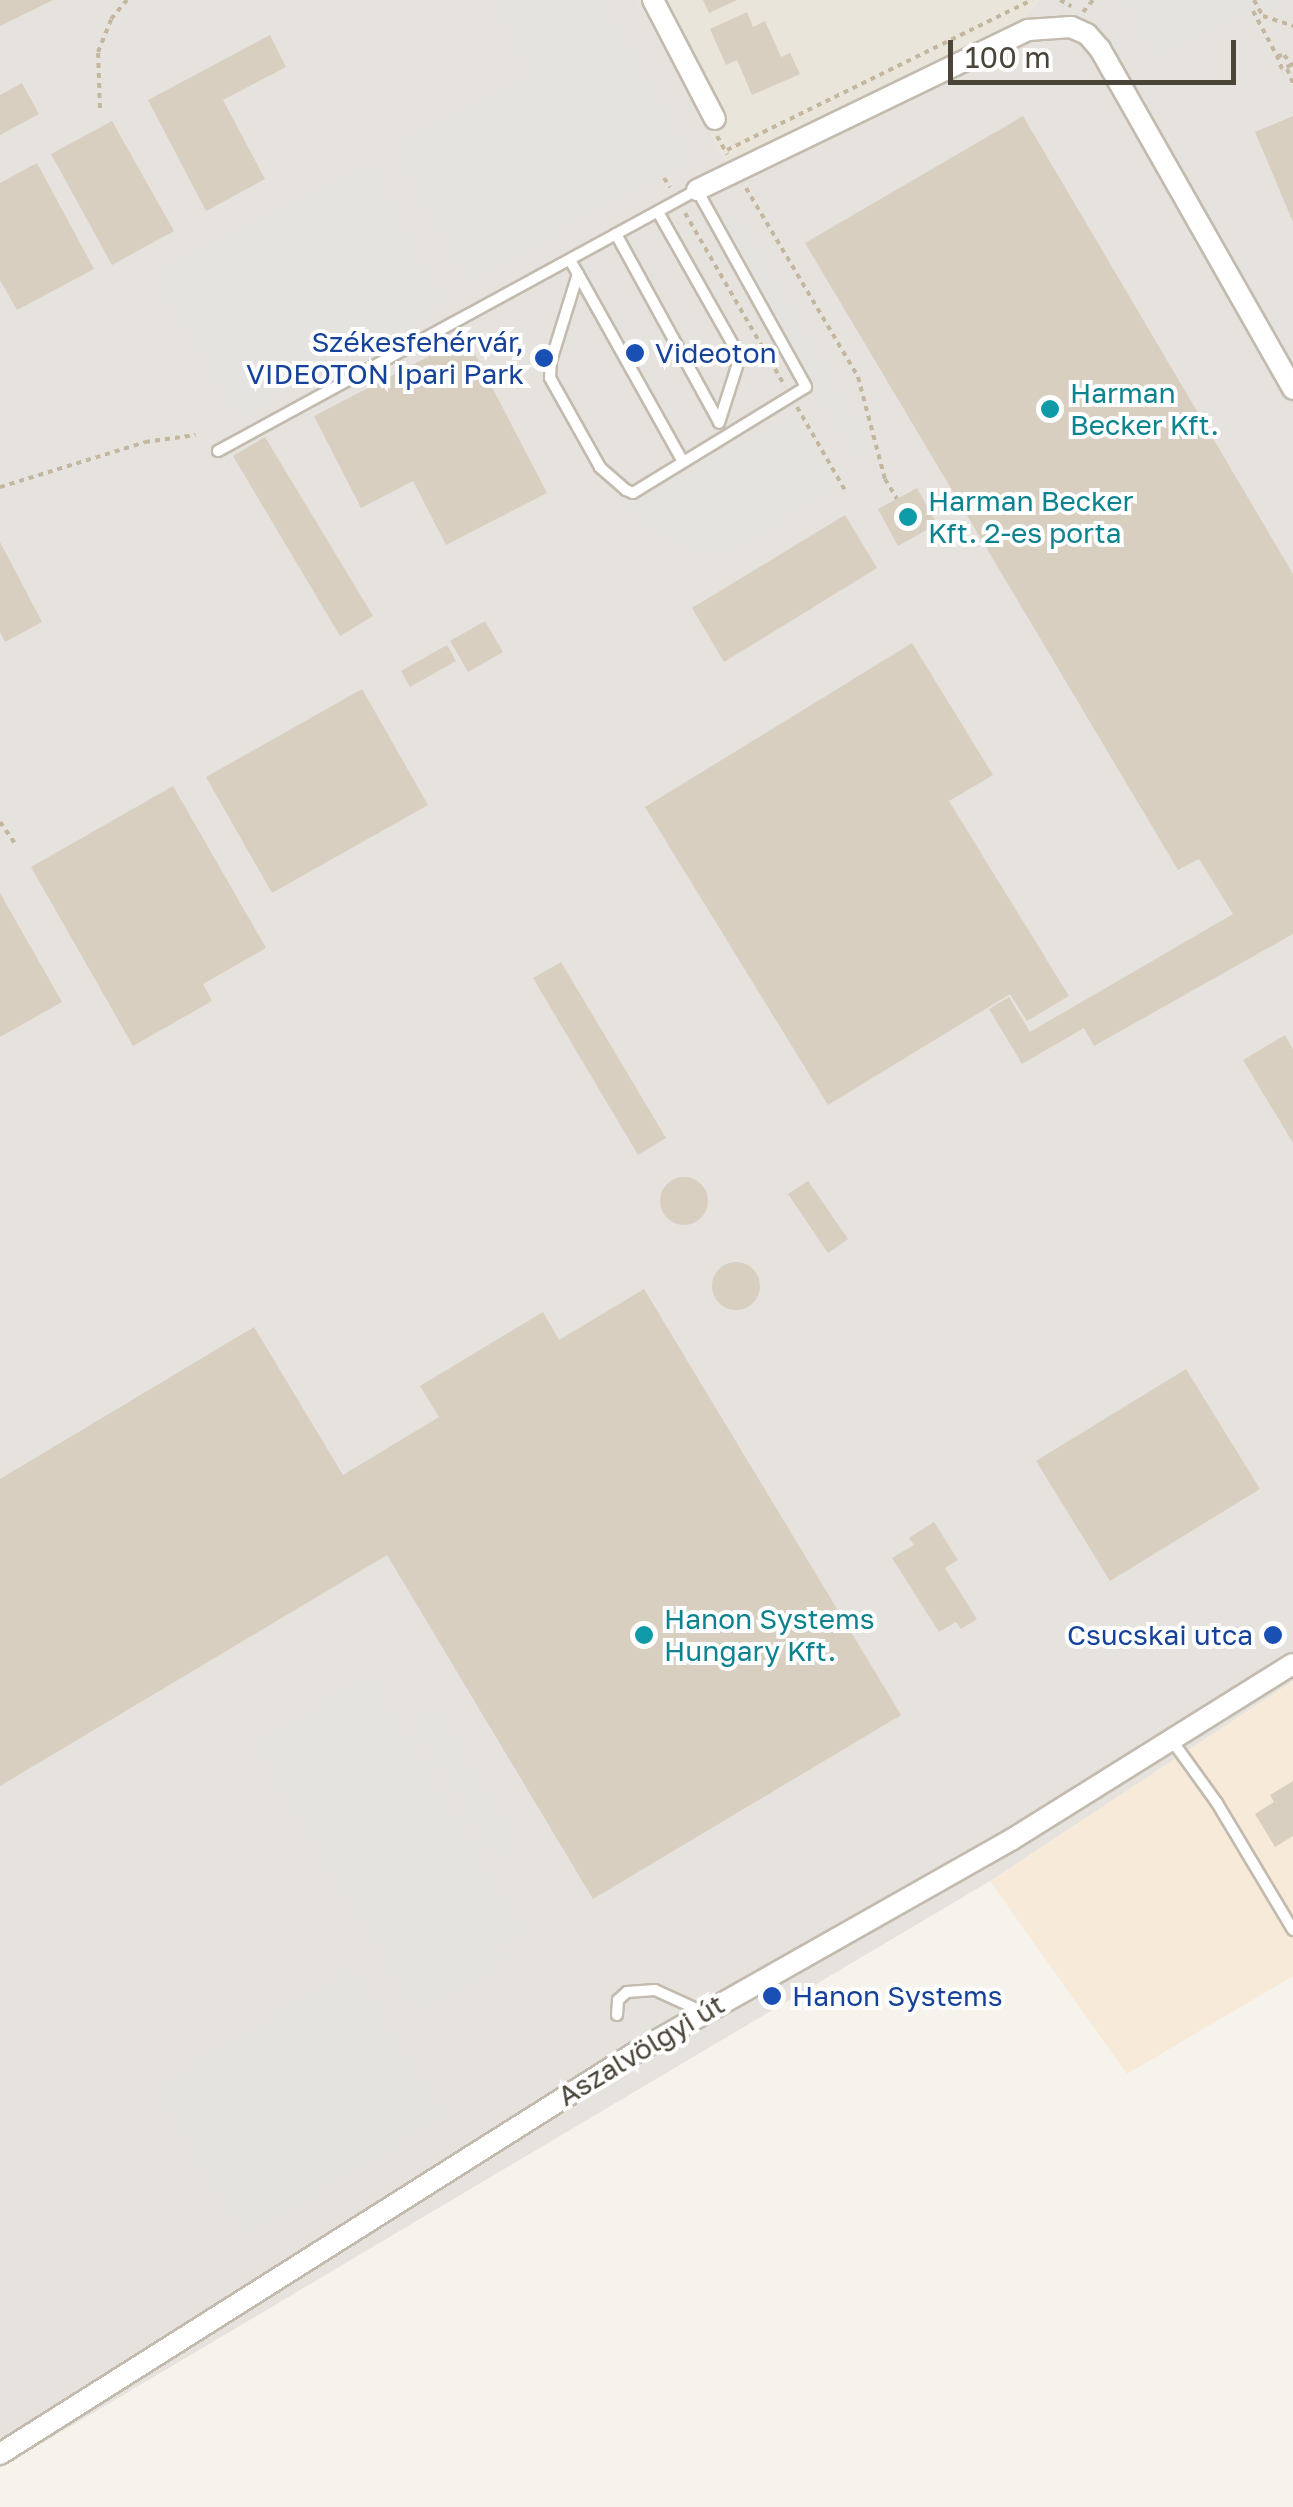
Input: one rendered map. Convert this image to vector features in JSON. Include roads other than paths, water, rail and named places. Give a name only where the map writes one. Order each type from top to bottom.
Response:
[{"type":"street","points":[[653,0],[716,126]]},
{"type":"street","points":[[687,195],[1028,30],[1071,27],[1086,34],[1100,49],[1293,388]]},
{"type":"street","name":"Aszalvölgyi út","points":[[0,2454],[703,2012],[1011,1840],[1293,1664]]},
{"type":"lane","points":[[218,452],[687,195],[806,387],[633,493],[600,467],[550,378],[551,360],[578,274]]},
{"type":"lane","points":[[658,212],[740,357],[719,423]]},
{"type":"lane","points":[[616,234],[726,436]]},
{"type":"lane","points":[[570,260],[683,462]]},
{"type":"lane","points":[[1173,1742],[1217,1803],[1293,1930]]},
{"type":"lane","points":[[617,2015],[618,2000],[628,1992],[655,1990],[703,2012]]},
{"type":"place","name":"Videoton","points":[[635,353]]},
{"type":"place","name":"Székesfehérvár, VIDEOTON Ipari Park","points":[[544,358]]},
{"type":"place","name":"Harman Becker Kft.","points":[[1050,409]]},
{"type":"place","name":"Harman Becker Kft. 2-es porta","points":[[908,517]]},
{"type":"place","name":"Hanon Systems Hungary Kft.","points":[[644,1635]]},
{"type":"place","name":"Csucskai utca","points":[[1273,1635]]},
{"type":"place","name":"Hanon Systems","points":[[772,1996]]}]
